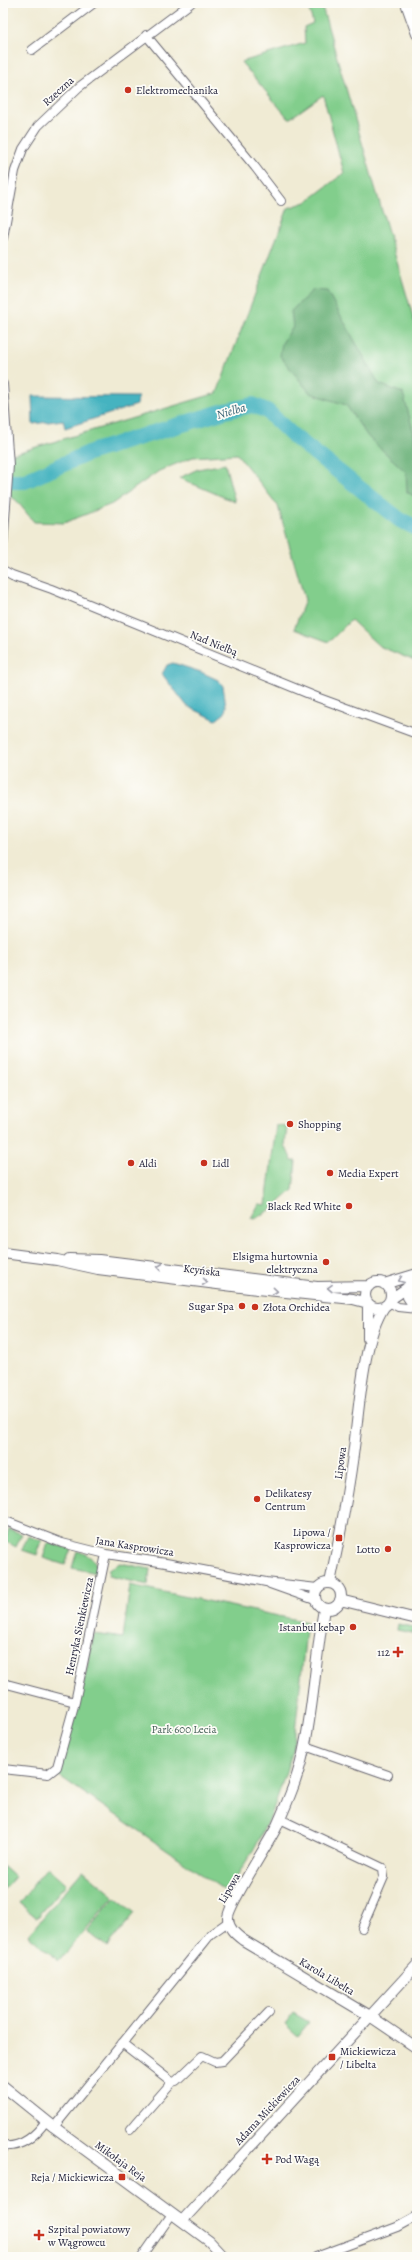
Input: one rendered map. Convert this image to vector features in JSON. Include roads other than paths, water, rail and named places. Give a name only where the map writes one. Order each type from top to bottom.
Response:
[{"type":"street","points":[[32,50],[94,3]]},
{"type":"street","name":"Rzeczna","points":[[3,238],[15,171],[23,149],[33,133],[49,114],[79,87],[190,3]]},
{"type":"street","points":[[406,3],[417,34]]},
{"type":"street","points":[[146,36],[256,166],[281,201]]},
{"type":"street","points":[[3,384],[9,465],[3,546]]},
{"type":"street","name":"Nad Nielbą","points":[[3,570],[12,576],[52,589],[319,698],[417,734]]},
{"type":"street","name":"Kcyńska","points":[[3,1253],[57,1260],[98,1269],[359,1300],[368,1303]]},
{"type":"street","name":"Kcyńska","points":[[57,1260],[99,1260],[317,1288],[369,1286]]},
{"type":"street","points":[[417,1274],[384,1284],[378,1283],[369,1286],[365,1296],[368,1303],[373,1307],[388,1303],[408,1286],[417,1281]]},
{"type":"street","points":[[384,1284],[390,1292],[388,1303]]},
{"type":"street","points":[[408,1286],[408,1298],[416,1309]]},
{"type":"street","name":"Lipowa","points":[[330,1583],[350,1477],[368,1345],[368,1303]]},
{"type":"street","points":[[388,1303],[398,1307],[416,1309]]},
{"type":"street","name":"Lipowa","points":[[368,1345],[378,1315],[388,1303]]},
{"type":"street","name":"Jana Kasprowicza","points":[[3,1520],[62,1543],[106,1554],[166,1562],[266,1582],[317,1588]]},
{"type":"street","name":"Henryka Sienkiewicza","points":[[3,1769],[48,1774],[57,1767],[75,1702],[106,1554]]},
{"type":"street","name":"Jana Kasprowicza","points":[[266,1582],[315,1600]]},
{"type":"street","points":[[330,1583],[340,1591],[340,1600],[333,1608],[324,1609],[315,1600],[317,1588],[322,1584],[330,1583]]},
{"type":"street","points":[[340,1600],[417,1619]]},
{"type":"street","name":"Lipowa","points":[[228,1922],[230,1908],[264,1852],[280,1819],[296,1778],[305,1746],[324,1609]]},
{"type":"street","points":[[3,1684],[75,1702]]},
{"type":"street","points":[[305,1746],[388,1775]]},
{"type":"street","points":[[280,1819],[383,1868],[384,1877],[362,1928]]},
{"type":"street","points":[[3,2146],[25,2141],[50,2124],[122,2043],[211,1934],[228,1922]]},
{"type":"street","name":"Karola Libelta","points":[[228,1922],[234,1933],[243,1940],[370,2016],[417,2048]]},
{"type":"street","name":"Adama Mickiewicza","points":[[182,2221],[417,1965]]},
{"type":"street","points":[[130,2130],[172,2082],[181,2078],[202,2056],[206,2056],[215,2062],[222,2061],[269,2012]]},
{"type":"street","points":[[122,2043],[172,2082]]},
{"type":"street","name":"Mikołaja Reja","points":[[3,2086],[50,2124],[209,2241],[224,2257]]},
{"type":"street","points":[[142,2257],[172,2214]]},
{"type":"street","points":[[316,2257],[397,2227],[417,2216]]},
{"type":"water","points":[[32,396],[138,397],[137,405],[65,428],[63,420],[33,424]]},
{"type":"water","points":[[173,663],[201,672],[218,680],[223,686],[226,706],[225,713],[216,720],[187,706],[162,674],[167,665]]},
{"type":"waterway","name":"Nielba","points":[[13,481],[25,481],[91,452],[225,411],[253,405],[267,411],[292,435],[400,520],[417,528]]},
{"type":"place","name":"Elektromechanika","points":[[128,90]]},
{"type":"place","name":"Shopping","points":[[290,1124]]},
{"type":"place","name":"Aldi","points":[[131,1163]]},
{"type":"place","name":"Lidl","points":[[204,1163]]},
{"type":"place","name":"Media Expert","points":[[330,1173]]},
{"type":"place","name":"Black Red White","points":[[349,1206]]},
{"type":"place","name":"Elsigma hurtownia elektryczna","points":[[326,1262]]},
{"type":"place","name":"Sugar Spa","points":[[242,1306]]},
{"type":"place","name":"Złota Orchidea","points":[[255,1307]]},
{"type":"place","name":"Delikatesy Centrum","points":[[257,1499]]},
{"type":"place","name":"Lipowa / Kasprowicza","points":[[339,1538]]},
{"type":"place","name":"Lotto","points":[[388,1549]]},
{"type":"place","name":"Istanbul kebap","points":[[353,1627]]},
{"type":"place","name":"112","points":[[398,1652]]},
{"type":"place","name":"Mickiewicza / Libelta","points":[[332,2057]]},
{"type":"place","name":"Pod Wagą","points":[[267,2159]]},
{"type":"place","name":"Reja / Mickiewicza","points":[[122,2177]]},
{"type":"place","name":"Szpital powiatowy w Wągrowcu","points":[[39,2235]]},
{"type":"park label","name":"Park 600 Lecia","points":[[184,1729]]}]
